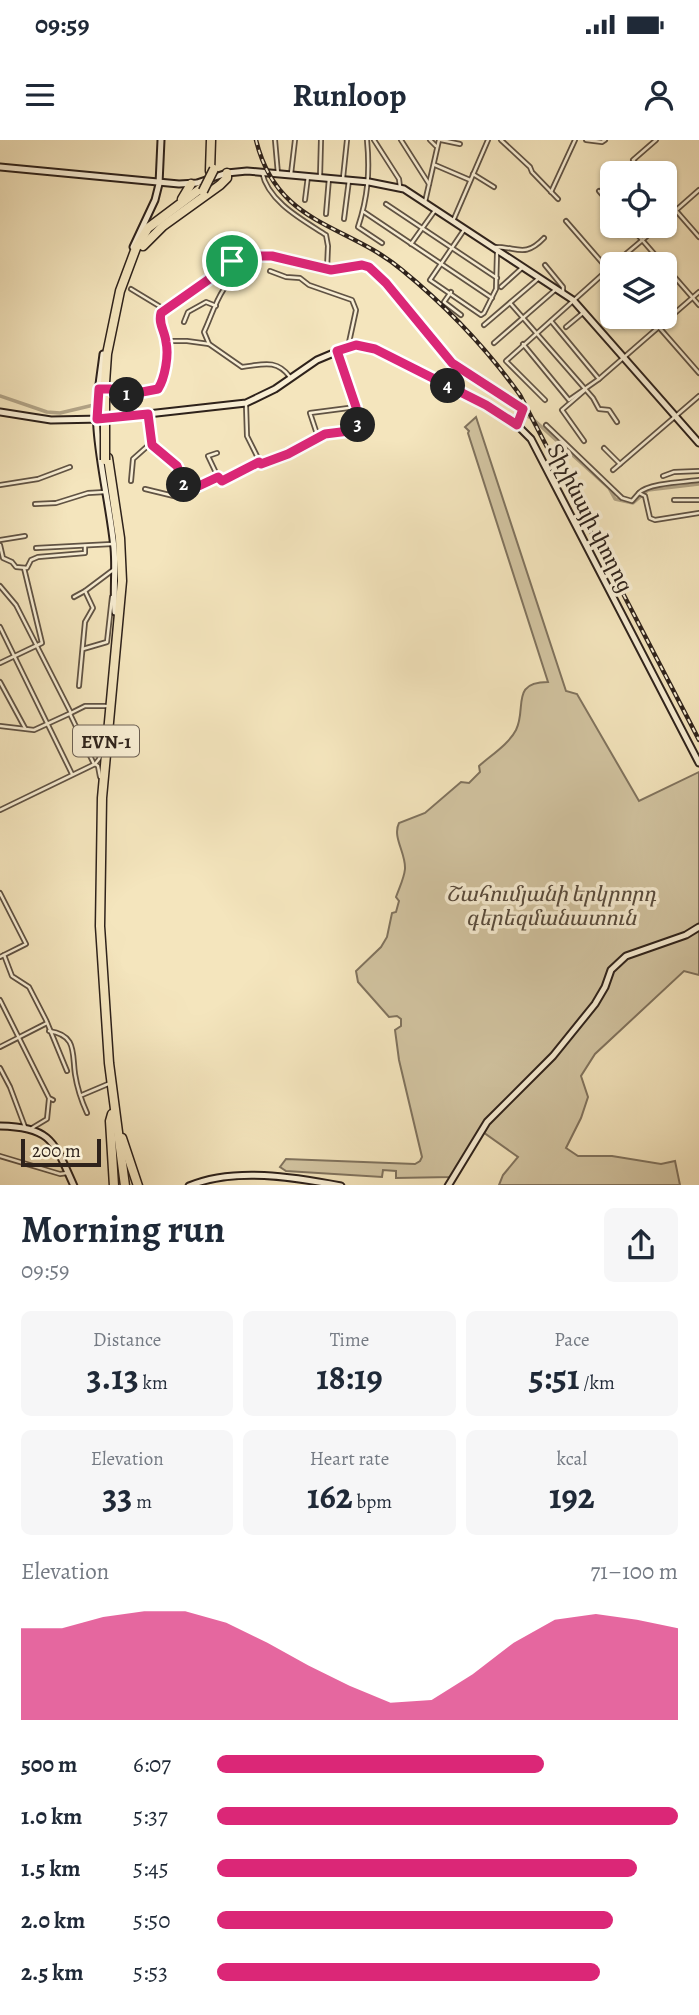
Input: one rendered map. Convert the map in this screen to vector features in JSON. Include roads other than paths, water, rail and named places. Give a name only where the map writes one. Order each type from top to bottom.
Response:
[{"type":"highway","points":[[121,286],[136,248],[151,231],[201,190],[212,170],[212,140]]},
{"type":"highway","points":[[151,231],[211,193],[225,180],[227,173]]},
{"type":"highway","points":[[122,301],[151,231],[151,222],[185,196],[191,184]]},
{"type":"highway","points":[[143,246],[160,222],[201,190]]},
{"type":"highway","name":"EVN-1","points":[[104,385],[122,301],[121,286]]},
{"type":"highway","name":"EVN-1","points":[[121,286],[107,354],[104,385],[107,459],[117,540],[117,571],[96,853],[97,948],[108,1084],[124,1185]]},
{"type":"highway","name":"EVN-1","points":[[107,459],[120,538],[122,581],[103,779],[100,917],[105,1024],[124,1185]]},
{"type":"highway","points":[[112,1114],[110,1121],[114,1185]]},
{"type":"highway","points":[[117,1124],[138,1185]]},
{"type":"street","name":"EVN-1","points":[[121,286],[133,246],[153,208],[161,183],[161,140]]},
{"type":"street","points":[[275,140],[278,174]]},
{"type":"street","points":[[290,174],[295,140]]},
{"type":"street","points":[[320,177],[321,140]]},
{"type":"street","points":[[344,219],[347,140]]},
{"type":"street","points":[[367,140],[369,183],[358,228],[382,243]]},
{"type":"street","points":[[374,140],[399,179],[400,187]]},
{"type":"street","points":[[401,140],[429,184]]},
{"type":"street","points":[[430,140],[436,146]]},
{"type":"street","points":[[425,202],[436,146],[440,140],[460,144]]},
{"type":"street","points":[[453,221],[488,140]]},
{"type":"street","points":[[501,140],[558,199]]},
{"type":"street","points":[[551,192],[575,140]]},
{"type":"street","points":[[586,140],[605,140]]},
{"type":"street","points":[[635,161],[656,140]]},
{"type":"street","points":[[434,164],[470,180]]},
{"type":"street","points":[[0,166],[161,183],[191,184],[227,173],[262,172],[400,187],[573,300],[699,443]]},
{"type":"street","points":[[262,172],[269,189],[284,205],[326,235],[327,269]]},
{"type":"street","points":[[473,174],[494,187]]},
{"type":"street","points":[[305,200],[308,176]]},
{"type":"street","points":[[326,214],[329,178]]},
{"type":"street","points":[[677,210],[699,190]]},
{"type":"street","points":[[387,204],[497,278]]},
{"type":"street","points":[[411,244],[436,209]]},
{"type":"street","points":[[363,212],[492,298]]},
{"type":"street","points":[[677,212],[699,237]]},
{"type":"street","points":[[566,221],[600,260]]},
{"type":"street","points":[[465,228],[430,279],[481,315],[492,298],[497,278],[495,248]]},
{"type":"street","points":[[495,248],[527,251],[544,238]]},
{"type":"street","points":[[629,252],[645,238]]},
{"type":"street","points":[[643,240],[653,252]]},
{"type":"street","points":[[83,649],[107,642],[117,571],[105,492],[97,419],[98,398],[104,385],[117,396],[158,389],[163,380],[168,341],[159,317],[164,309],[242,256],[272,256],[327,269],[362,265],[369,267],[386,283],[452,363],[523,409],[518,422]]},
{"type":"street","points":[[545,265],[563,287],[563,293]]},
{"type":"street","points":[[500,287],[523,267]]},
{"type":"street","points":[[270,271],[286,277],[300,278],[309,285],[352,300],[356,310],[348,347]]},
{"type":"street","points":[[246,273],[236,275],[226,284],[204,332],[205,338],[209,344],[242,367],[261,362],[281,368],[290,377]]},
{"type":"street","points":[[545,400],[506,363],[507,359],[600,276]]},
{"type":"street","points":[[484,325],[539,278]]},
{"type":"street","points":[[677,280],[699,305]]},
{"type":"street","points":[[131,289],[164,309]]},
{"type":"street","points":[[494,343],[555,290]]},
{"type":"street","points":[[451,292],[444,302],[461,315]]},
{"type":"street","points":[[677,312],[699,292]]},
{"type":"street","points":[[184,322],[188,312],[206,302],[216,306]]},
{"type":"street","points":[[510,303],[585,389],[599,409],[609,410],[617,422]]},
{"type":"street","points":[[566,327],[584,312]]},
{"type":"street","points":[[551,321],[600,379]]},
{"type":"street","points":[[523,344],[567,399],[571,399],[600,379],[658,329]]},
{"type":"street","points":[[662,329],[699,373]]},
{"type":"street","points":[[168,341],[209,344]]},
{"type":"street","name":"Տիչինայի փողոց","points":[[0,412],[51,419],[97,419],[246,403],[275,389],[290,377],[337,351],[362,345],[375,349],[518,422],[531,439],[699,763]]},
{"type":"street","points":[[217,453],[208,456],[220,480],[227,479],[259,462],[261,464],[288,454],[325,434],[357,430],[356,407],[337,351]]},
{"type":"street","points":[[584,441],[562,410],[585,389]]},
{"type":"street","points":[[613,470],[699,396]]},
{"type":"street","points":[[246,403],[247,436],[259,462]]},
{"type":"street","points":[[318,437],[310,412],[356,407]]},
{"type":"street","points":[[148,414],[151,443],[177,466],[188,491]]},
{"type":"street","points":[[546,425],[622,498],[632,501],[641,494],[642,489],[650,486],[699,480]]},
{"type":"street","points":[[131,481],[133,459],[151,443]]},
{"type":"street","points":[[604,448],[620,464]]},
{"type":"street","points":[[0,485],[38,479],[70,467]]},
{"type":"street","points":[[663,476],[699,471]]},
{"type":"street","points":[[145,489],[182,498],[188,491],[218,477]]},
{"type":"street","points":[[35,503],[56,503],[88,493],[105,492]]},
{"type":"street","points":[[641,494],[648,516],[655,520],[699,513]]},
{"type":"street","points":[[674,500],[699,500]]},
{"type":"street","points":[[0,562],[3,558],[0,543],[24,536]]},
{"type":"street","points":[[36,548],[114,544]]},
{"type":"street","points":[[3,558],[16,566],[27,568],[32,560],[38,557],[85,553],[85,546]]},
{"type":"street","points":[[0,663],[42,643],[24,568]]},
{"type":"street","points":[[74,597],[117,571]]},
{"type":"street","points":[[0,586],[16,605],[94,764],[98,766],[100,777]]},
{"type":"street","points":[[0,594],[4,590]]},
{"type":"street","points":[[113,590],[116,612]]},
{"type":"street","points":[[79,685],[85,622],[93,608],[85,591]]},
{"type":"street","points":[[0,627],[72,774]]},
{"type":"street","points":[[1,684],[26,730]]},
{"type":"street","points":[[0,726],[34,730],[85,706],[106,706]]},
{"type":"street","points":[[691,748],[699,743]]},
{"type":"street","points":[[0,810],[94,764],[103,748]]},
{"type":"street","points":[[0,893],[26,944],[2,956],[12,976],[29,987],[48,1023],[67,1071]]},
{"type":"street","points":[[449,1185],[487,1122],[553,1056],[594,1004],[605,987],[611,970],[626,956],[686,935],[699,927]]},
{"type":"street","points":[[0,1000],[51,1099],[47,1101],[47,1119],[29,1128]]},
{"type":"street","points":[[0,1047],[48,1023]]},
{"type":"street","points":[[49,1031],[61,1033],[71,1044],[75,1071],[87,1113]]},
{"type":"street","points":[[0,1068],[29,1128]]},
{"type":"street","points":[[82,1095],[108,1084]]},
{"type":"street","points":[[0,1126],[29,1128],[50,1139],[74,1185]]},
{"type":"street","points":[[0,1156],[60,1174],[68,1172]]},
{"type":"street","points":[[189,1185],[218,1176],[234,1175],[341,1185]]},
{"type":"waterway","points":[[239,259],[271,258],[334,273],[356,268],[368,271],[387,289],[442,358],[476,384],[534,420],[609,488],[615,499],[633,503],[648,490],[699,484]]},
{"type":"waterway","points":[[176,304],[216,276]]},
{"type":"waterway","points":[[105,402],[143,396],[162,388],[170,345],[162,314]]},
{"type":"waterway","points":[[0,396],[47,412],[60,413],[98,404]]},
{"type":"railway","points":[[256,140],[266,168],[280,190],[297,207],[381,254],[402,270],[465,329],[520,395],[699,740]]},
{"type":"park label","name":"Շահումյանի երկրորդ գերեզմանատուն","points":[[551,906]]}]
